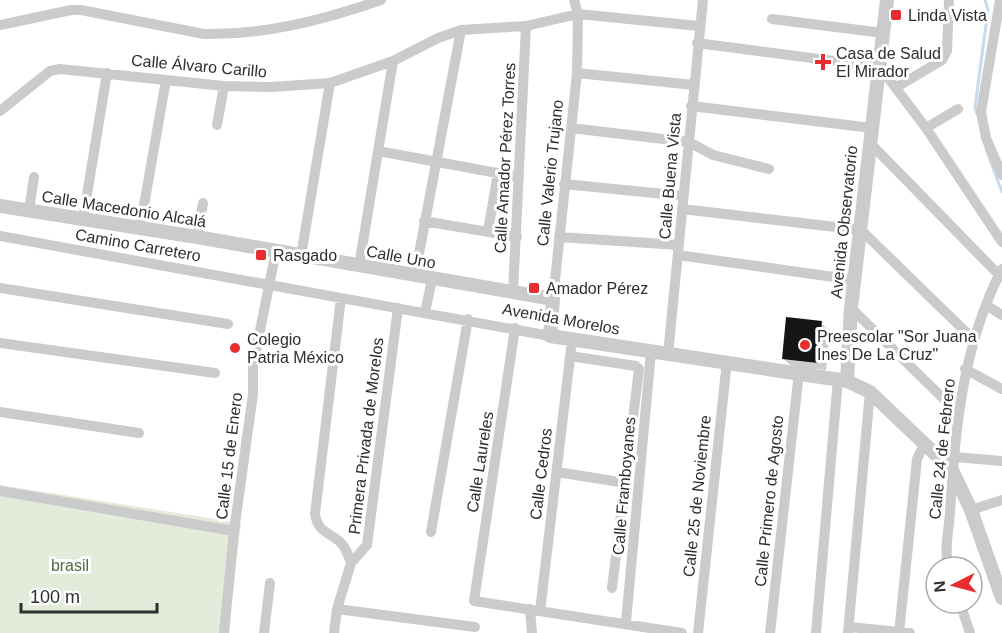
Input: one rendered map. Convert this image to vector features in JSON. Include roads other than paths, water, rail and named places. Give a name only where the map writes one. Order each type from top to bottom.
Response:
[{"type":"street","points":[[0,25],[70,10],[81,10],[204,34],[222,34],[283,28],[327,18],[381,0]]},
{"type":"street","name":"Calle Valerio Trujano","points":[[550,336],[577,73],[578,14],[574,0]]},
{"type":"street","name":"Calle Buena Vista","points":[[668,354],[703,0]]},
{"type":"street","name":"Avenida Observatorio","points":[[843,380],[887,0]]},
{"type":"street","points":[[897,87],[942,60],[947,51],[949,0]]},
{"type":"street","points":[[1000,0],[981,112],[986,138],[1002,175]]},
{"type":"street","name":"Calle Álvaro Carillo","points":[[0,111],[50,71],[60,69],[224,86],[271,87],[330,83],[393,61],[438,38],[461,30],[526,26],[578,14],[699,26]]},
{"type":"street","points":[[772,20],[883,33]]},
{"type":"street","name":"Calle Amador Pérez Torres","points":[[513,292],[526,26]]},
{"type":"street","points":[[415,276],[434,161],[461,30]]},
{"type":"street","points":[[697,43],[880,67],[926,128],[1002,242]]},
{"type":"street","points":[[359,266],[393,61]]},
{"type":"street","points":[[82,219],[107,73]]},
{"type":"street","points":[[577,73],[693,85]]},
{"type":"street","points":[[140,228],[166,80]]},
{"type":"street","points":[[301,256],[330,83]]},
{"type":"street","points":[[217,124],[224,86]]},
{"type":"street","points":[[692,106],[872,128]]},
{"type":"street","points":[[926,128],[958,109]]},
{"type":"street","points":[[571,128],[689,142],[712,155],[770,169]]},
{"type":"street","points":[[870,143],[1000,272]]},
{"type":"street","points":[[378,151],[519,177]]},
{"type":"street","points":[[488,231],[498,172]]},
{"type":"street","points":[[29,211],[34,177]]},
{"type":"street","points":[[564,184],[684,196]]},
{"type":"street","points":[[196,237],[203,203]]},
{"type":"street","name":"Calle Macedonio Alcalá","points":[[0,206],[244,245]]},
{"type":"street","points":[[682,209],[861,230],[973,339]]},
{"type":"street","points":[[424,221],[517,237]]},
{"type":"street","name":"Camino Carretero","points":[[0,236],[271,283]]},
{"type":"street","points":[[559,237],[679,250],[855,280]]},
{"type":"street","name":"Calle Uno","points":[[244,245],[553,299]]},
{"type":"street","name":"Calle 15 de Enero","points":[[224,633],[234,531],[253,394],[254,365],[276,251]]},
{"type":"street","name":"Calle 24 de Febrero","points":[[949,555],[954,464],[965,369],[973,339],[1000,272]]},
{"type":"street","points":[[425,313],[432,279]]},
{"type":"street","name":"Avenida Morelos","points":[[271,283],[572,340],[727,361],[843,380],[870,392],[924,444],[954,464]]},
{"type":"street","points":[[0,288],[228,324]]},
{"type":"street","points":[[341,298],[315,514],[316,524],[322,532],[339,541],[346,550],[351,563]]},
{"type":"street","points":[[986,305],[1002,315]]},
{"type":"street","name":"Primera Privada de Morelos","points":[[334,633],[337,609],[351,563],[367,545],[398,308]]},
{"type":"street","points":[[851,308],[959,414]]},
{"type":"street","points":[[431,532],[468,319]]},
{"type":"street","name":"Calle Laureles","points":[[516,328],[474,601],[535,610]]},
{"type":"street","name":"Calle Cedros","points":[[532,633],[556,472],[572,340]]},
{"type":"street","points":[[0,343],[215,373]]},
{"type":"street","name":"Calle Framboyanes","points":[[616,633],[621,622],[651,352]]},
{"type":"street","points":[[570,356],[636,366],[639,369],[612,588]]},
{"type":"street","name":"Calle 25 de Noviembre","points":[[698,633],[727,361]]},
{"type":"street","points":[[965,369],[1002,389]]},
{"type":"street","name":"Calle Primero de Agosto","points":[[770,633],[799,372]]},
{"type":"street","points":[[816,633],[843,380]]},
{"type":"street","points":[[870,392],[848,630],[903,633],[917,459],[924,444]]},
{"type":"street","points":[[0,412],[139,433]]},
{"type":"street","points":[[1002,461],[954,464],[999,575],[1002,598]]},
{"type":"street","points":[[556,472],[626,483]]},
{"type":"street","points":[[0,491],[234,531]]},
{"type":"street","points":[[971,510],[1002,500]]},
{"type":"street","points":[[264,633],[270,584]]},
{"type":"street","points":[[337,609],[437,628],[475,627]]},
{"type":"street","points":[[535,610],[682,633]]},
{"type":"street","points":[[964,615],[970,633]]},
{"type":"waterway","points":[[977,114],[975,107],[988,10],[985,0]]},
{"type":"waterway","points":[[986,149],[1002,192]]},
{"type":"place","name":"Linda Vista","points":[[896,15]]},
{"type":"place","name":"Casa de Salud El Mirador","points":[[823,62]]},
{"type":"place","name":"Rasgado","points":[[261,255]]},
{"type":"place","name":"Amador Pérez","points":[[534,288]]},
{"type":"place","name":"Preescolar \"Sor Juana Ines De La Cruz\"","points":[[805,345]]},
{"type":"place","name":"Colegio Patria México","points":[[235,348]]},
{"type":"park label","name":"brasil","points":[[70,565]]}]
